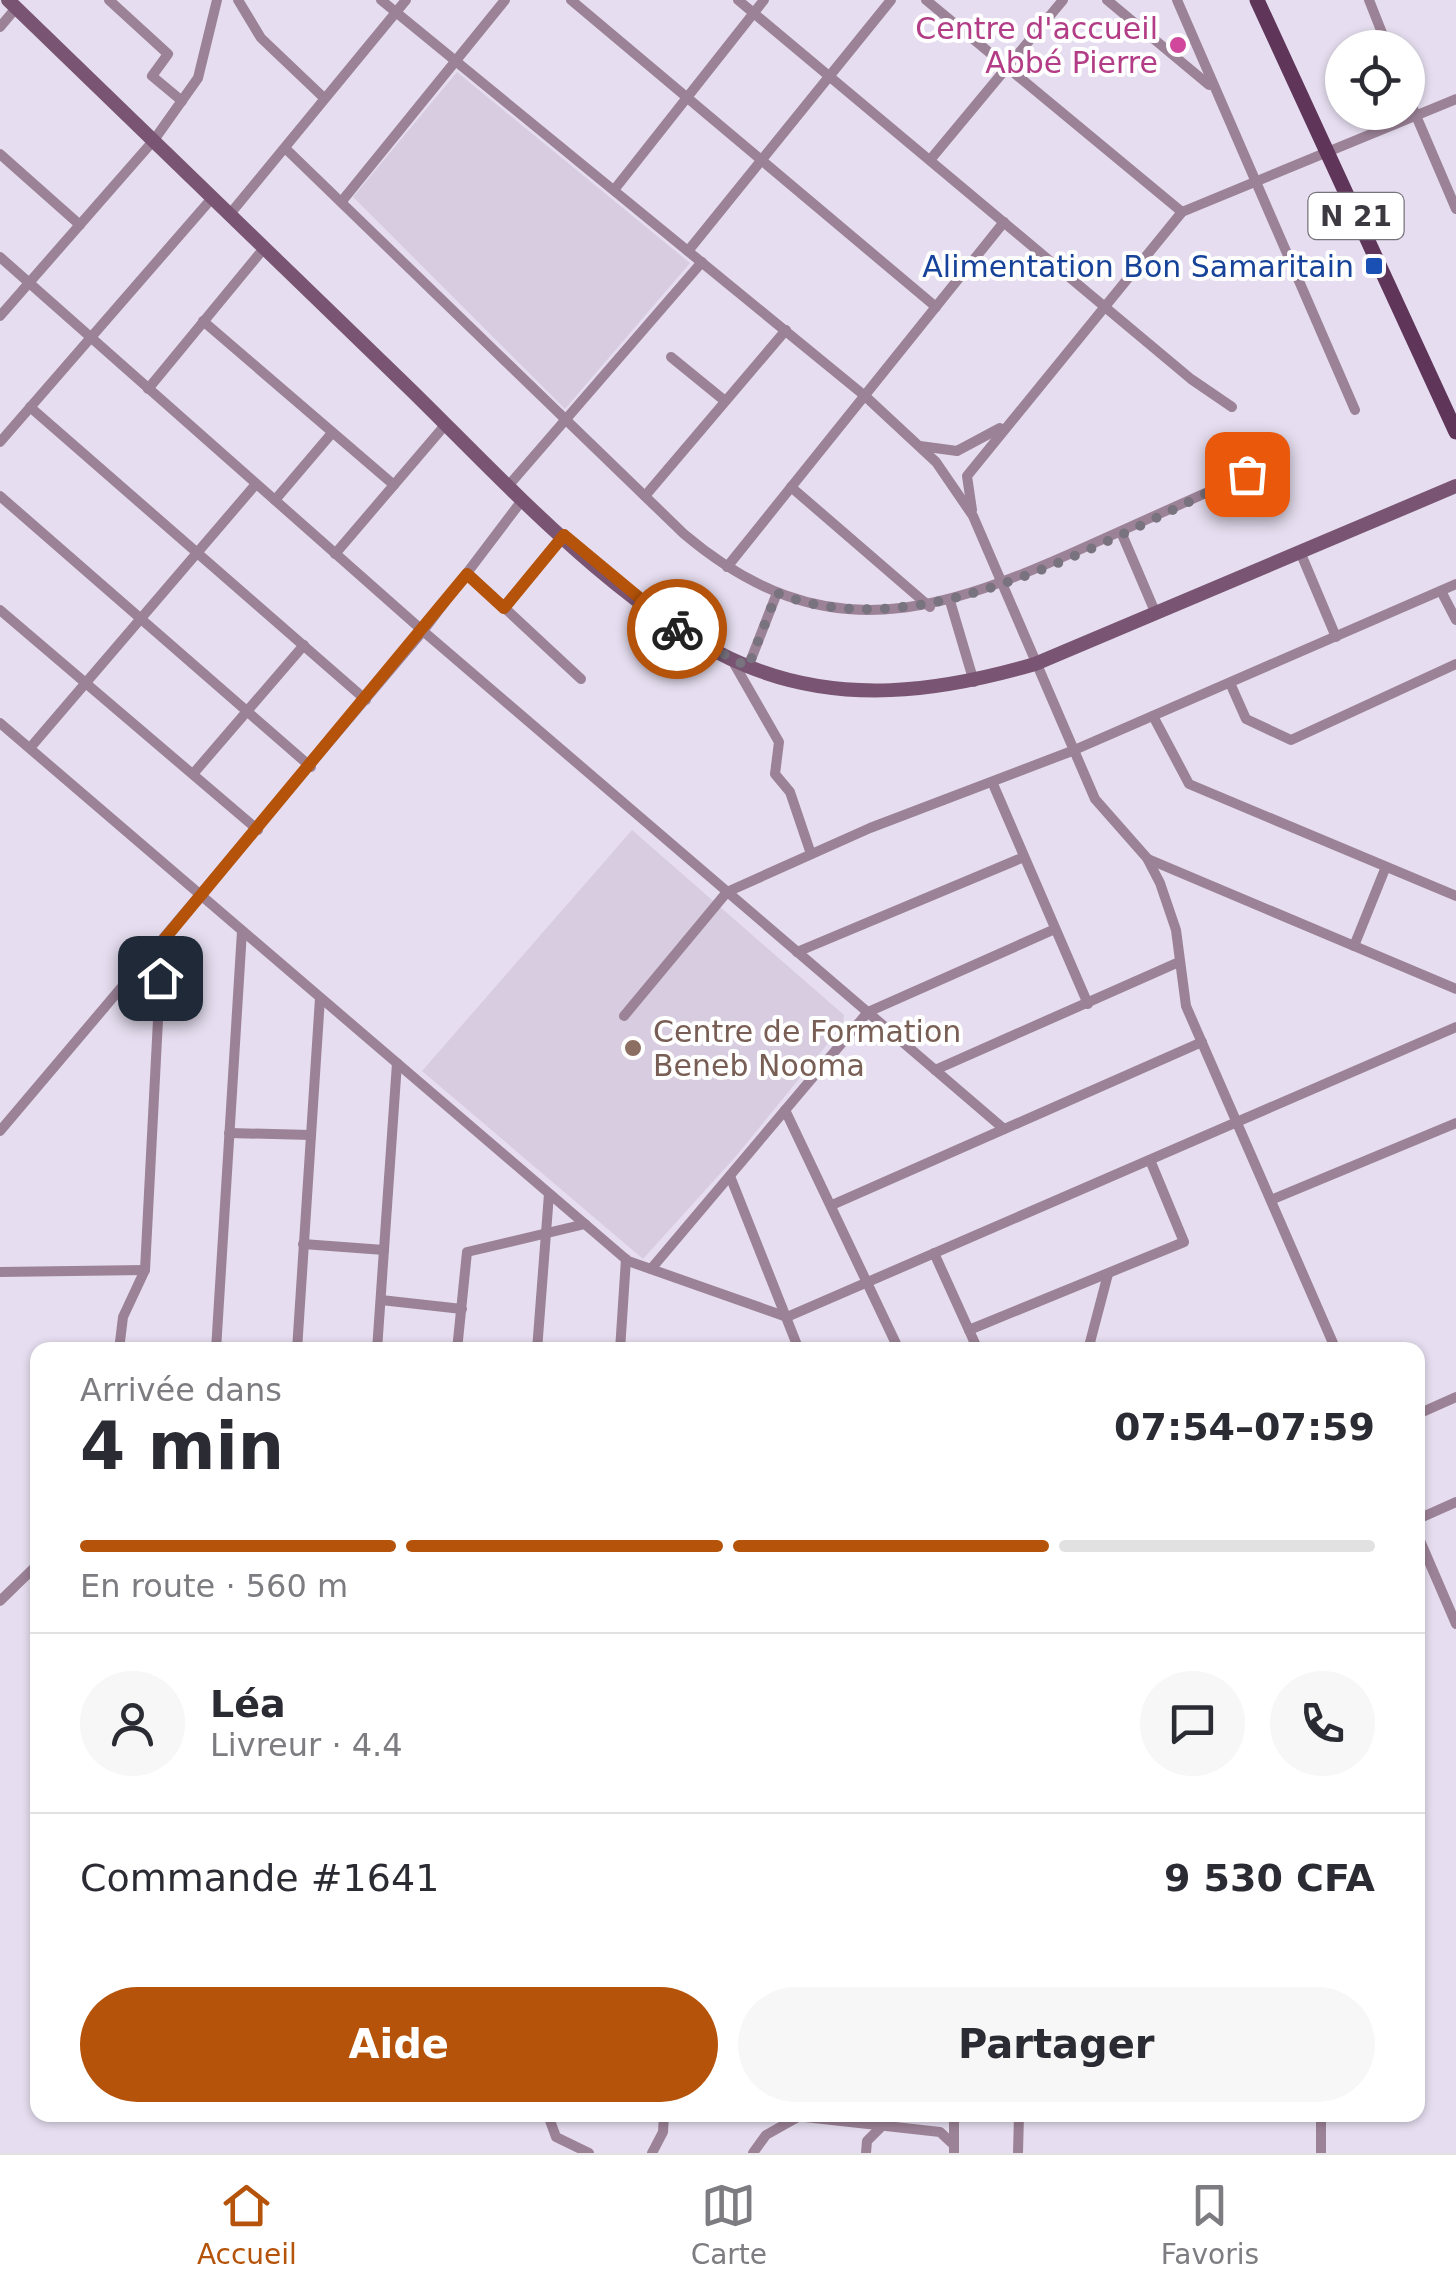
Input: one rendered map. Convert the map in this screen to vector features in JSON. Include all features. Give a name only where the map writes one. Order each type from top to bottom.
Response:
[{"type":"main road","name":"N 21","points":[[1257,0],[1456,432]]},
{"type":"street","points":[[109,0],[168,54],[152,76],[182,102]]},
{"type":"street","points":[[0,316],[154,140],[182,102],[198,78],[217,0]]},
{"type":"street","points":[[238,0],[261,38],[323,97]]},
{"type":"street","points":[[382,0],[865,396],[920,446],[954,484],[973,516],[1072,751],[1112,823],[1148,858],[1456,989]]},
{"type":"street","points":[[230,214],[406,0]]},
{"type":"street","points":[[342,201],[506,0]]},
{"type":"street","points":[[572,0],[936,307]]},
{"type":"street","points":[[738,0],[1105,306],[1232,406]]},
{"type":"street","points":[[614,190],[764,0]]},
{"type":"street","points":[[688,250],[891,0]]},
{"type":"street","points":[[926,0],[1182,212]]},
{"type":"street","points":[[930,160],[1063,0]]},
{"type":"street","points":[[1106,0],[1214,89]]},
{"type":"street","points":[[1176,0],[1355,410]]},
{"type":"street","points":[[1370,0],[1381,30]]},
{"type":"street","points":[[0,27],[12,4],[523,499],[647,608],[748,667],[840,690],[918,690],[974,682],[1035,664],[1456,486]]},
{"type":"street","points":[[1425,112],[1456,98]]},
{"type":"street","points":[[973,516],[967,476],[1182,212],[1379,130]]},
{"type":"street","points":[[1421,130],[1456,210]]},
{"type":"street","points":[[285,148],[645,496],[727,567],[777,593],[860,610],[930,607],[1002,585],[1279,460]]},
{"type":"street","points":[[0,154],[80,225]]},
{"type":"street","points":[[0,442],[212,197]]},
{"type":"street","points":[[727,567],[1004,222]]},
{"type":"street","points":[[148,388],[264,247]]},
{"type":"street","points":[[0,257],[423,631],[1004,1129]]},
{"type":"street","points":[[509,486],[702,262]]},
{"type":"street","points":[[204,322],[394,486]]},
{"type":"street","points":[[645,496],[786,330]]},
{"type":"street","points":[[671,357],[725,401]]},
{"type":"street","points":[[1438,399],[1456,392]]},
{"type":"street","points":[[30,407],[366,700]]},
{"type":"street","points":[[335,554],[446,424]]},
{"type":"street","points":[[920,446],[957,451],[1005,425]]},
{"type":"street","points":[[275,500],[332,433]]},
{"type":"street","points":[[30,748],[256,484]]},
{"type":"street","points":[[791,488],[930,607]]},
{"type":"street","points":[[0,496],[310,767]]},
{"type":"street","points":[[0,1130],[366,700],[523,499]]},
{"type":"street","points":[[1121,532],[1156,614]]},
{"type":"street","points":[[504,608],[564,535]]},
{"type":"street","points":[[1301,554],[1336,637]]},
{"type":"street","points":[[467,574],[581,679]]},
{"type":"street","points":[[624,1016],[727,892],[811,854],[1072,751],[1456,584]]},
{"type":"street","points":[[1440,591],[1456,620]]},
{"type":"street","points":[[748,667],[777,593]]},
{"type":"street","points":[[950,601],[974,682]]},
{"type":"street","points":[[0,610],[258,830]]},
{"type":"street","points":[[192,774],[304,645]]},
{"type":"street","points":[[732,660],[778,742],[775,774],[790,792],[811,854]]},
{"type":"street","points":[[1230,683],[1246,718],[1291,740],[1456,664]]},
{"type":"street","points":[[1152,716],[1189,784],[1456,896]]},
{"type":"street","points":[[0,722],[626,1259],[787,1317],[1456,1027]]},
{"type":"street","points":[[992,784],[1088,1004]]},
{"type":"street","points":[[797,952],[1024,857]]},
{"type":"street","points":[[1148,858],[1176,930],[1186,1006],[1333,1342]]},
{"type":"street","points":[[1354,946],[1386,869]]},
{"type":"street","points":[[651,1270],[868,1012],[1055,928]]},
{"type":"street","points":[[217,1342],[242,931]]},
{"type":"street","points":[[120,1342],[123,1317],[145,1270],[162,942]]},
{"type":"street","points":[[935,1070],[1179,962]]},
{"type":"street","points":[[298,1342],[320,998]]},
{"type":"street","points":[[832,1205],[1202,1042]]},
{"type":"street","points":[[377,1342],[396,1063]]},
{"type":"street","points":[[786,1110],[894,1342]]},
{"type":"street","points":[[1271,1200],[1456,1123]]},
{"type":"street","points":[[230,1133],[310,1136]]},
{"type":"street","points":[[969,1330],[1184,1242],[1150,1160]]},
{"type":"street","points":[[730,1176],[796,1342]]},
{"type":"street","points":[[538,1342],[550,1194]]},
{"type":"street","points":[[459,1342],[468,1252],[585,1224]]},
{"type":"street","points":[[304,1244],[384,1250]]},
{"type":"street","points":[[934,1253],[974,1342]]},
{"type":"street","points":[[621,1342],[626,1259]]},
{"type":"street","points":[[0,1272],[145,1270]]},
{"type":"street","points":[[1090,1342],[1108,1274]]},
{"type":"street","points":[[380,1300],[462,1309]]},
{"type":"street","points":[[1425,1411],[1456,1398]]},
{"type":"street","points":[[1425,1516],[1456,1502]]},
{"type":"street","points":[[1425,1552],[1456,1624]]},
{"type":"street","points":[[0,1602],[30,1572]]},
{"type":"street","points":[[1444,1596],[1456,1591]]},
{"type":"street","points":[[551,2122],[556,2137],[589,2153]]},
{"type":"street","points":[[652,2153],[663,2122]]},
{"type":"street","points":[[753,2153],[766,2134],[784,2122]]},
{"type":"street","points":[[846,2122],[940,2132],[954,2149]]},
{"type":"street","points":[[954,2122],[954,2149]]},
{"type":"street","points":[[1018,2153],[1020,2122]]},
{"type":"street","points":[[1320,2122],[1322,2153]]},
{"type":"street","points":[[866,2153],[867,2141],[881,2126]]},
{"type":"shaded area","points":[[457,72],[690,263],[565,409],[353,197]]},
{"type":"shaded area","name":"Centre de Formation Beneb Nooma","points":[[632,830],[844,1015],[843,1025],[737,1155],[643,1259],[422,1071]]},
{"type":"way so far","points":[[677,629],[748,667],[777,593],[829,607],[860,610],[930,607],[1002,585],[1247,474]]},
{"type":"place","name":"Centre d'accueil Abbé Pierre","points":[[1178,45]]},
{"type":"place","name":"Alimentation Bon Samaritain","points":[[1374,266]]},
{"type":"place","name":"Centre de Formation Beneb Nooma","points":[[633,1048]]},
{"type":"route","points":[[160,978],[162,942],[467,574],[504,608],[564,535],[647,608],[677,629]]}]
